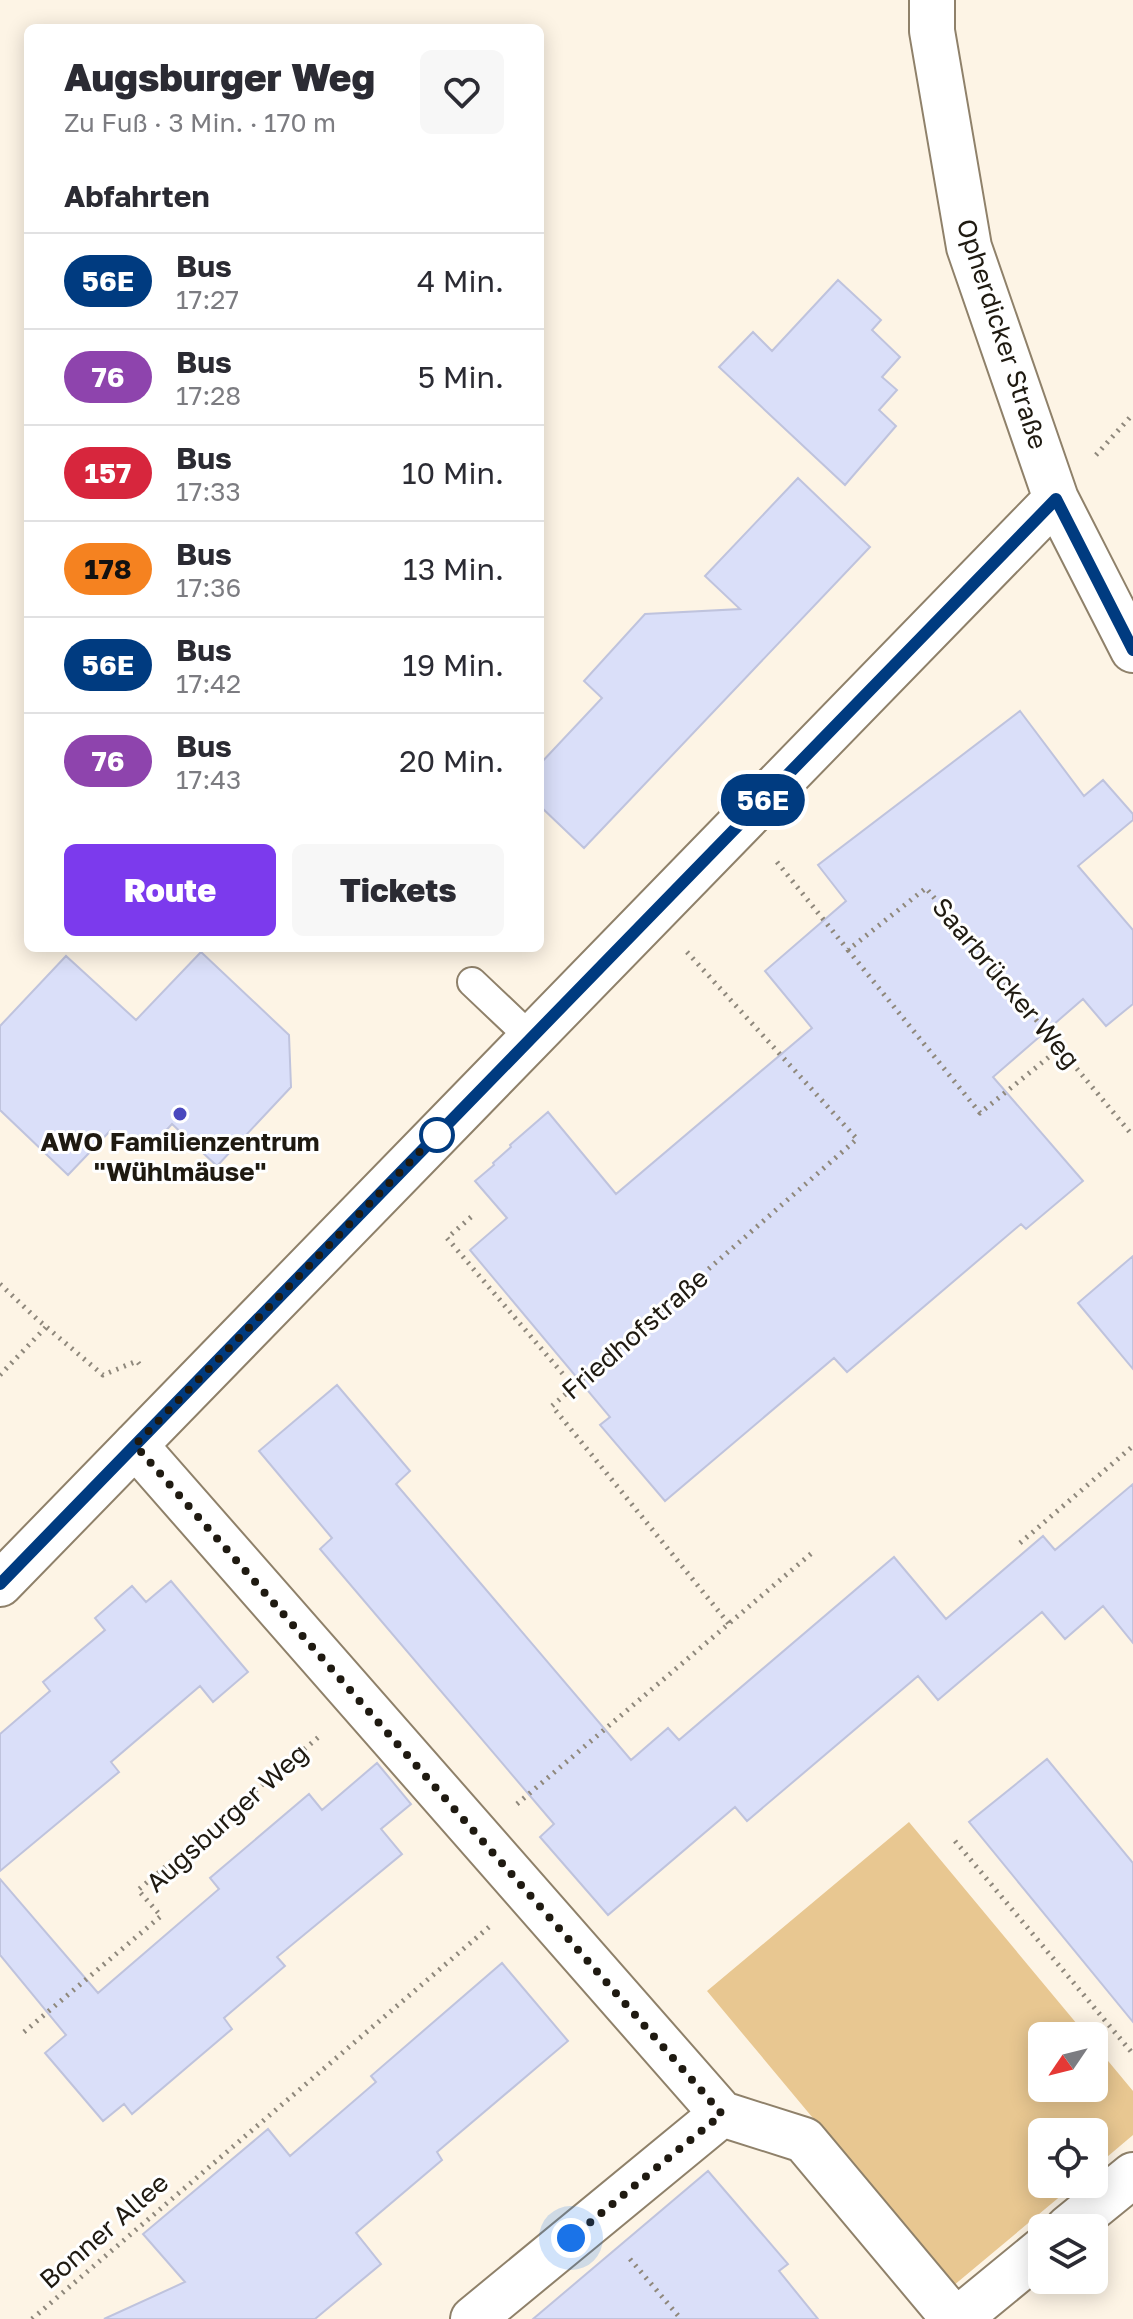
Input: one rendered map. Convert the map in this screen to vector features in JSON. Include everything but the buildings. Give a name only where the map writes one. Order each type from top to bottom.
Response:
[{"type":"street","name":"Opherdicker Straße","points":[[932,0],[932,31],[969,247],[1056,499],[1133,650]]},
{"type":"street","points":[[0,1584],[1056,499]]},
{"type":"street","points":[[135,1445],[722,2114],[804,2140],[956,2319],[1028,2261]]},
{"type":"street","points":[[473,2319],[722,2114]]},
{"type":"street","points":[[1085,2214],[1133,2175]]},
{"type":"lane","points":[[472,982],[531,1038]]},
{"type":"path","points":[[743,821],[980,1113],[1060,1048]]},
{"type":"path","name":"Saarbrücker Weg","points":[[848,950],[926,888],[1133,1136]]},
{"type":"path","name":"Friedhofstraße","points":[[652,914],[857,1139],[552,1406],[729,1624]]},
{"type":"path","points":[[471,1217],[447,1238],[574,1387]]},
{"type":"path","points":[[0,1284],[103,1375],[137,1361],[179,1401]]},
{"type":"path","points":[[0,1375],[47,1326]]},
{"type":"path","points":[[1020,1543],[1133,1446]]},
{"type":"path","points":[[480,1836],[813,1552]]},
{"type":"path","name":"Augsburger Weg","points":[[24,2032],[161,1916],[138,1890],[362,1701]]},
{"type":"path","points":[[955,1841],[1133,2054]]},
{"type":"path","name":"Bonner Allee","points":[[32,2319],[529,1893]]},
{"type":"path","points":[[596,2218],[681,2319]]},
{"type":"shaded area","points":[[909,1822],[1075,2022],[1028,2022],[1028,2102],[1108,2102],[1108,2061],[1133,2091],[1133,2135],[1108,2156],[1108,2118],[1028,2118],[1028,2198],[1058,2198],[1039,2214],[1028,2214],[1028,2223],[953,2286],[707,1991]]},
{"type":"bus line","name":"56E","points":[[0,1584],[1056,499],[1133,650]]},
{"type":"place","name":"AWO Familienzentrum \"Wühlmäuse\"","points":[[180,1114]]},
{"type":"route","points":[[437,1135],[135,1445],[722,2114],[571,2238]]}]
